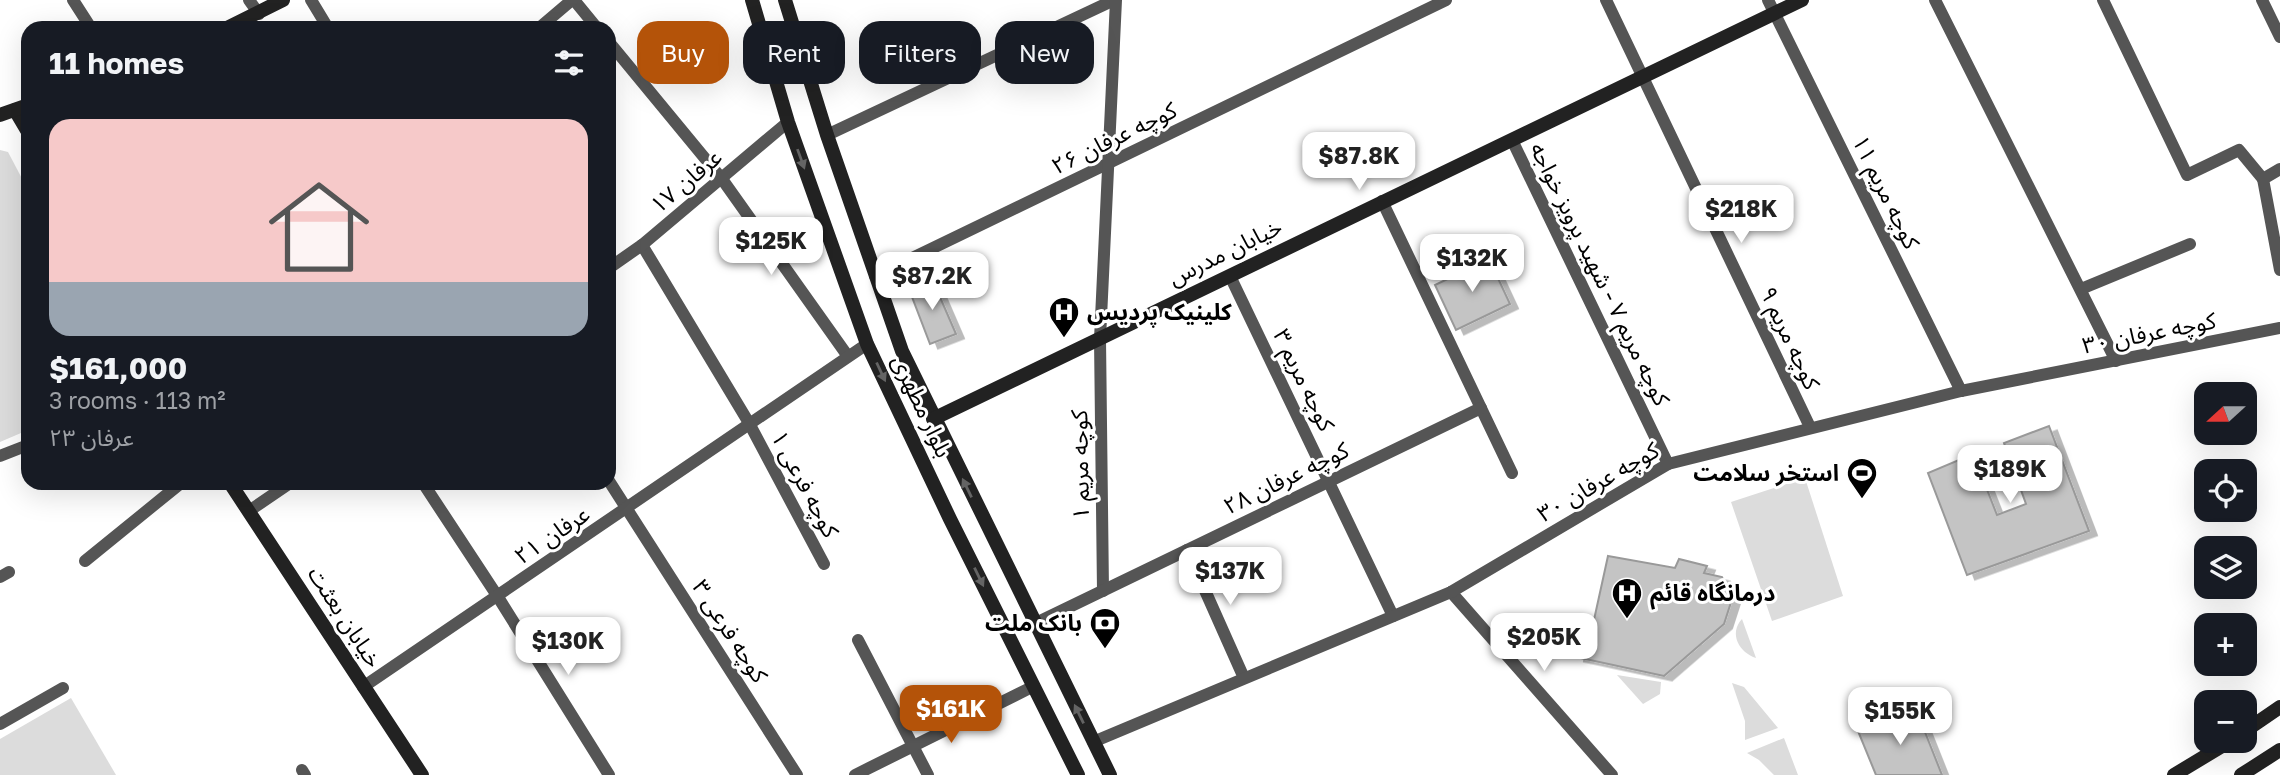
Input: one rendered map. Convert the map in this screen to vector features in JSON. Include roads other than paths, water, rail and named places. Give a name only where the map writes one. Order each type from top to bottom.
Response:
[{"type":"main road","points":[[243,21],[283,0]]},
{"type":"main road","name":"بلوار مطهری","points":[[752,0],[788,122],[867,344],[1078,775]]},
{"type":"main road","name":"بلوار مطهری","points":[[785,0],[827,135],[902,351],[933,419],[1110,775]]},
{"type":"main road","name":"خیابان مدرس","points":[[933,419],[1643,76],[1771,6],[1802,0]]},
{"type":"main road","points":[[0,115],[21,107]]},
{"type":"main road","name":"خیابان بعثت","points":[[235,490],[422,775]]},
{"type":"main road","points":[[2257,723],[2280,707]]},
{"type":"main road","points":[[2243,774],[2280,750]]},
{"type":"main road","points":[[2174,775],[2210,753]]},
{"type":"street","points":[[73,0],[86,21]]},
{"type":"street","points":[[249,0],[259,14]]},
{"type":"street","points":[[311,0],[324,21]]},
{"type":"street","points":[[548,21],[573,0],[591,21]]},
{"type":"street","points":[[827,135],[1115,0]]},
{"type":"street","name":"کوچه مریم ۱","points":[[1103,591],[1100,339],[1115,0]]},
{"type":"street","name":"کوچه عرفان ۲۶","points":[[875,276],[1447,0]]},
{"type":"street","name":"کوچه مریم ۹","points":[[1606,0],[1810,427]]},
{"type":"street","points":[[1935,0],[2116,361]]},
{"type":"street","points":[[2103,0],[2187,175],[2239,150],[2263,179],[2280,270]]},
{"type":"street","points":[[2262,0],[2280,37]]},
{"type":"street","name":"کوچه مریم ۱۱","points":[[1771,6],[1961,391]]},
{"type":"street","points":[[616,50],[722,179],[847,355]]},
{"type":"street","name":"عرفان ۱۷","points":[[616,263],[642,245],[788,122]]},
{"type":"street","name":"کوچه مریم ۷ - شهید پرویز خواجه","points":[[1512,139],[1668,464]]},
{"type":"street","points":[[2263,179],[2280,169]]},
{"type":"street","points":[[1382,201],[1512,473]]},
{"type":"street","points":[[2081,289],[2190,244]]},
{"type":"street","name":"کوچه فرعی ۱","points":[[642,245],[749,423],[824,564]]},
{"type":"street","name":"کوچه مریم ۳","points":[[1230,276],[1393,616]]},
{"type":"street","name":"کوچه عرفان ۳۰","points":[[1093,742],[1451,592],[1668,464],[1961,391],[2280,328]]},
{"type":"street","name":"عرفان ۲۱","points":[[363,687],[627,509],[847,355],[867,344]]},
{"type":"street","name":"کوچه عرفان ۲۸","points":[[1034,624],[1481,408]]},
{"type":"street","points":[[0,456],[21,447]]},
{"type":"street","points":[[85,561],[172,490]]},
{"type":"street","points":[[249,510],[279,490]]},
{"type":"street","points":[[428,490],[609,775]]},
{"type":"street","name":"کوچه فرعی ۳","points":[[615,490],[797,775]]},
{"type":"street","points":[[1186,550],[1244,678]]},
{"type":"street","points":[[1451,592],[1612,775]]},
{"type":"street","points":[[858,640],[928,775]]},
{"type":"street","points":[[855,775],[1034,686]]},
{"type":"street","points":[[0,724],[62,688]]},
{"type":"place","name":"کلینیک پردیس","points":[[1064,339]]},
{"type":"place","name":"استخر سلامت","points":[[1862,500]]},
{"type":"place","name":"درمانگاه قائم","points":[[1627,620]]},
{"type":"place","name":"بانک ملت","points":[[1105,650]]}]
